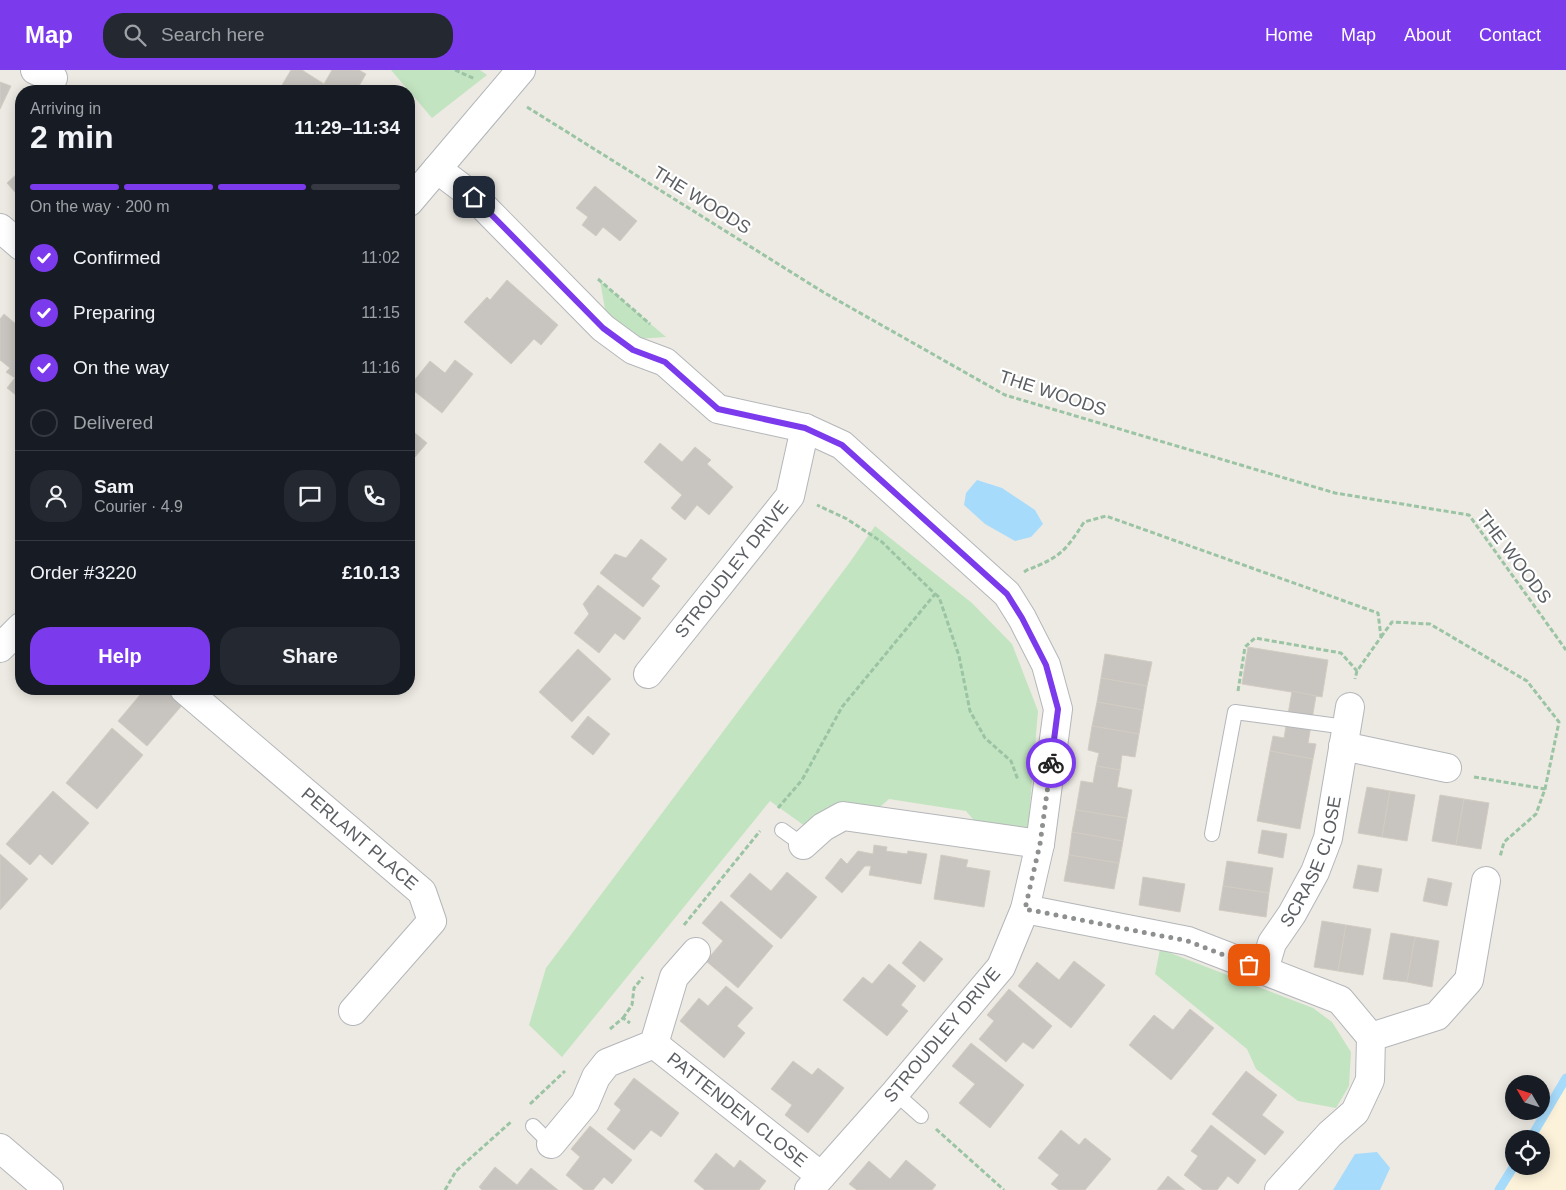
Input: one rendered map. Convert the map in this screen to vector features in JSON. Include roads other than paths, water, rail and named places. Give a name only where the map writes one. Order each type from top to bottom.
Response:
[{"type":"street","points":[[415,195],[521,70]]},
{"type":"street","name":"STROUDLEY DRIVE","points":[[437,169],[474,197],[603,328],[633,350],[665,362],[718,409],[805,428],[842,445],[1007,594],[1022,618],[1046,665],[1058,709],[1040,844],[1025,909],[1001,967],[815,1183]]},
{"type":"street","points":[[0,228],[15,241]]},
{"type":"street","name":"STROUDLEY DRIVE","points":[[648,674],[790,496],[805,428]]},
{"type":"street","points":[[0,648],[15,633]]},
{"type":"street","name":"PERLANT PLACE","points":[[191,695],[422,892],[432,921],[353,1011]]},
{"type":"street","points":[[1346,727],[1447,768]]},
{"type":"street","name":"SCRASE CLOSE","points":[[1264,970],[1272,943],[1292,914],[1315,872],[1328,838],[1346,727]]},
{"type":"street","points":[[792,838],[823,827],[844,816],[1040,844]]},
{"type":"street","points":[[1371,1037],[1437,1016],[1469,980],[1486,881]]},
{"type":"street","points":[[1025,909],[1188,941],[1340,1000],[1371,1037],[1370,1080],[1355,1112],[1330,1134],[1279,1190]]},
{"type":"street","name":"PATTENDEN CLOSE","points":[[654,1044],[674,977],[696,952]]},
{"type":"street","name":"PATTENDEN CLOSE","points":[[542,1135],[585,1103],[596,1077],[608,1063],[654,1044]]},
{"type":"street","name":"PATTENDEN CLOSE","points":[[654,1044],[815,1183]]},
{"type":"street","points":[[0,1148],[50,1190]]},
{"type":"lane","points":[[1212,834],[1235,712],[1346,727]]},
{"type":"lane","points":[[894,1093],[921,1116]]},
{"type":"water","points":[[977,480],[1002,488],[1035,510],[1043,524],[1031,537],[1015,541],[985,524],[964,505],[966,493]]},
{"type":"water","points":[[1377,1152],[1390,1168],[1380,1190],[1333,1190],[1355,1154]]},
{"type":"waterway","points":[[1535,1130],[1566,1078]]},
{"type":"waterway","points":[[1499,1190],[1508,1175]]}]
